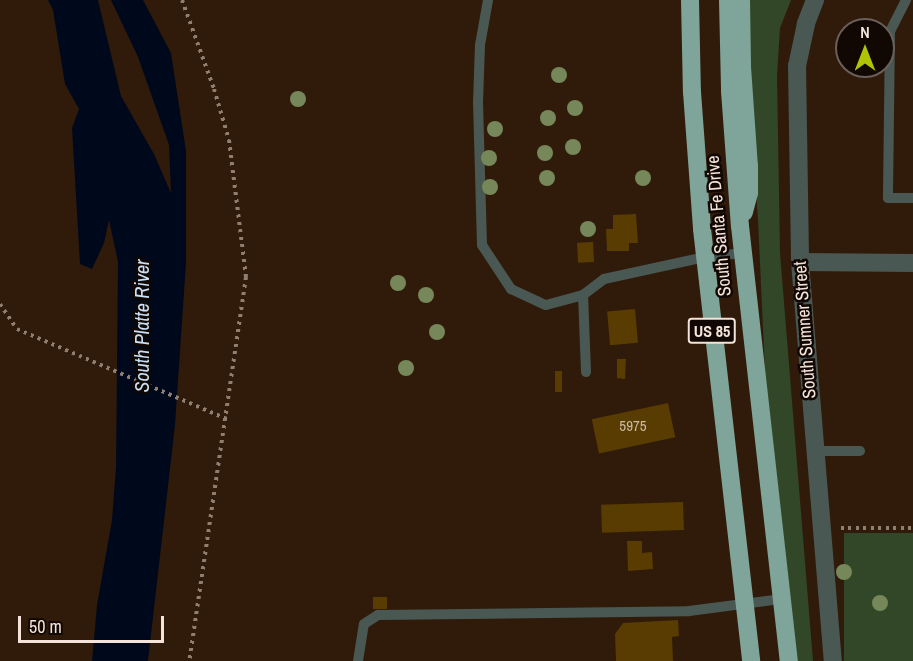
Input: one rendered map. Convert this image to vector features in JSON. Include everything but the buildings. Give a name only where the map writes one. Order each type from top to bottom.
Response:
[{"type":"highway","name":"South Santa Fe Drive","points":[[690,0],[692,92],[705,257],[751,661]]},
{"type":"highway","name":"South Santa Fe Drive","points":[[728,0],[730,90],[742,253],[789,661]]},
{"type":"highway","points":[[740,228],[749,181],[741,0]]},
{"type":"street","name":"South Sumner Street","points":[[815,0],[806,24],[797,66],[800,262],[833,661]]},
{"type":"street","points":[[800,262],[913,263]]},
{"type":"lane","points":[[488,0],[480,45],[478,102],[482,245],[511,289],[546,305],[583,295],[604,279],[705,257],[742,253]]},
{"type":"lane","points":[[906,0],[890,31],[888,198],[913,198]]},
{"type":"lane","points":[[583,295],[586,372]]},
{"type":"lane","points":[[815,451],[860,451]]},
{"type":"lane","points":[[358,661],[364,624],[378,615],[689,611],[782,599]]},
{"type":"path","points":[[183,0],[229,140],[246,277],[227,419],[189,661]]},
{"type":"path","points":[[0,304],[17,329],[227,419]]},
{"type":"path","points":[[841,528],[913,528]]},
{"type":"green space","points":[[747,0],[791,0],[780,28],[777,76],[780,253],[813,661],[797,661],[766,394],[758,219],[747,71]]},
{"type":"green space","points":[[844,533],[913,533],[913,661],[844,661]]},
{"type":"water","name":"South Platte River","points":[[48,0],[98,0],[121,96],[154,154],[171,193],[169,145],[138,57],[111,0],[143,0],[171,53],[186,151],[186,263],[175,425],[148,661],[92,661],[97,605],[112,520],[116,467],[118,262],[109,220],[104,243],[92,269],[80,264],[72,128],[79,109],[65,84],[53,10]]}]
